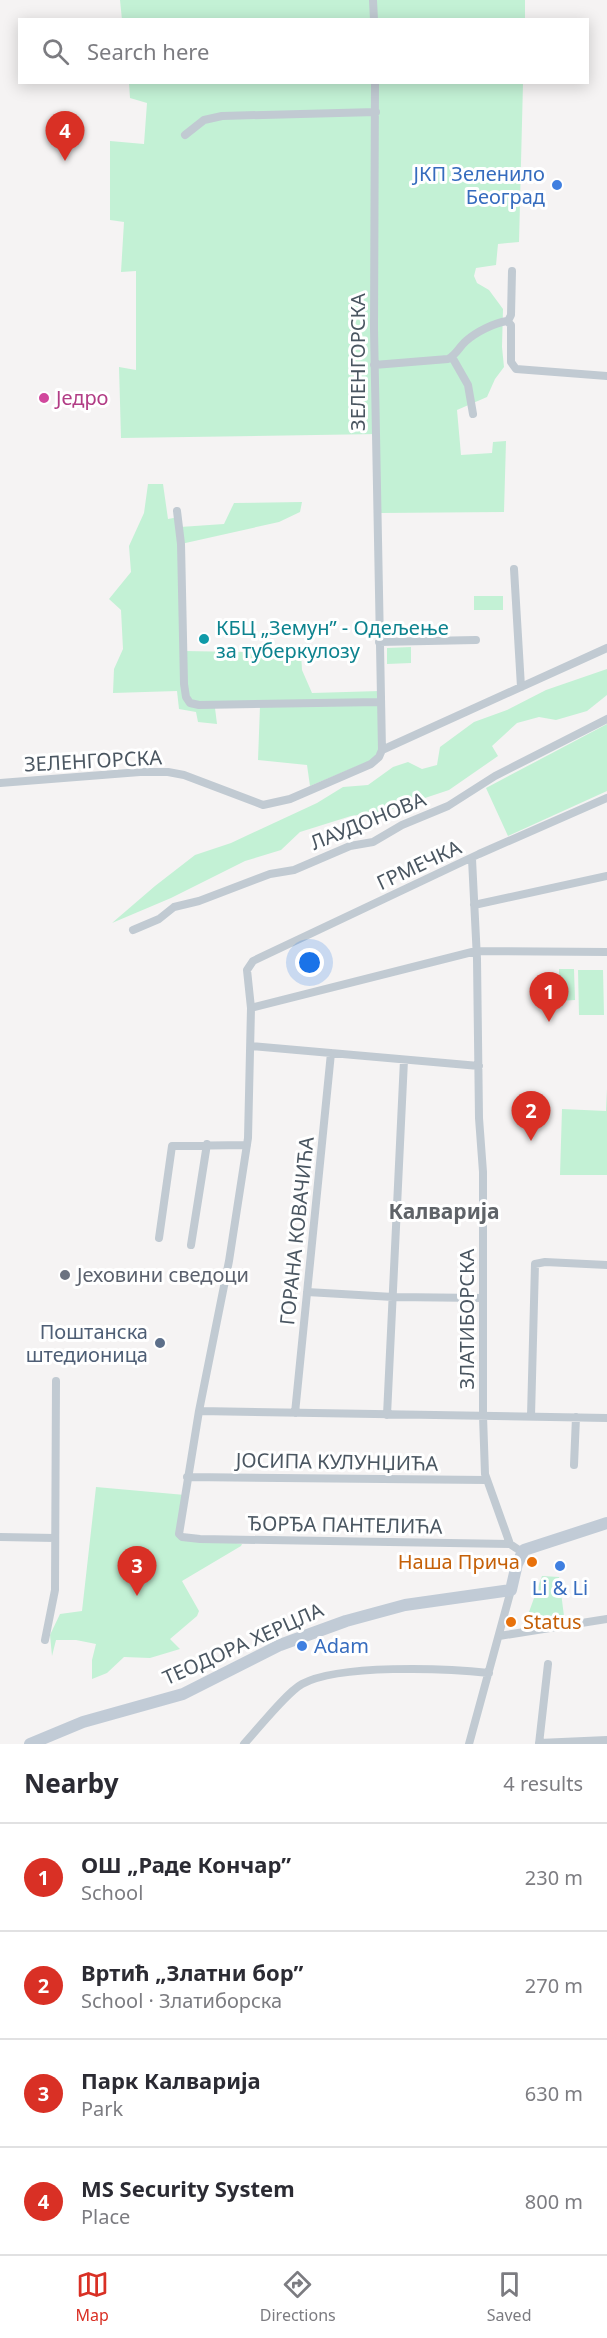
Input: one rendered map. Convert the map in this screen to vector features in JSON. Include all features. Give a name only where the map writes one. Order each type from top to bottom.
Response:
[{"type":"main road","points":[[511,1590],[522,1552],[534,1546],[607,1523]]},
{"type":"main road","name":"ТЕОДОРА ХЕРЦЛА","points":[[30,1744],[83,1722],[183,1694],[280,1645],[346,1621],[405,1605],[511,1590]]},
{"type":"street","points":[[373,0],[374,18]]},
{"type":"street","name":"ЗЕЛЕНГОРСКА","points":[[0,783],[140,772],[168,772],[184,775],[263,805],[290,800],[371,765],[379,757],[382,750],[374,365],[375,84]]},
{"type":"street","points":[[185,135],[198,123],[222,116],[376,112]]},
{"type":"street","points":[[374,365],[445,360],[452,357],[466,341],[476,334],[508,321],[512,315],[512,272]]},
{"type":"street","points":[[508,321],[511,325],[512,366],[516,369],[607,376]]},
{"type":"street","points":[[452,357],[468,385],[473,414]]},
{"type":"street","points":[[177,511],[180,536],[184,684],[186,697],[190,703],[199,705],[380,702]]},
{"type":"street","points":[[514,569],[521,687]]},
{"type":"street","points":[[379,642],[476,640]]},
{"type":"street","points":[[382,750],[607,648]]},
{"type":"street","name":"ЛАУДОНОВА","points":[[133,930],[159,919],[174,907],[199,901],[270,874],[294,870],[350,846],[373,842],[402,825],[448,806],[495,776],[607,719]]},
{"type":"street","name":"ГРМЕЧКА","points":[[251,1008],[248,966],[254,961],[607,798]]},
{"type":"street","name":"ЗЛАТИБОРСКА","points":[[472,859],[479,1118],[483,1172],[483,1416],[486,1480],[510,1544]]},
{"type":"street","points":[[474,905],[607,876]]},
{"type":"street","points":[[187,1477],[229,1261],[247,1145],[251,1008],[476,951],[607,952]]},
{"type":"street","points":[[250,1046],[479,1066]]},
{"type":"street","name":"ГОРАНА КОВАЧИЋА","points":[[295,1413],[331,1053]]},
{"type":"street","points":[[387,1414],[404,1060]]},
{"type":"street","points":[[190,1245],[207,1144]]},
{"type":"street","points":[[159,1238],[172,1146],[247,1145]]},
{"type":"street","points":[[531,1416],[533,1268],[539,1262],[607,1265]]},
{"type":"street","points":[[307,1292],[393,1297],[483,1298]]},
{"type":"street","points":[[45,1640],[54,1600],[57,1381]]},
{"type":"street","points":[[198,1411],[607,1418]]},
{"type":"street","points":[[574,1465],[576,1417]]},
{"type":"street","name":"ЈОСИПА КУЛУНЏИЋА","points":[[187,1477],[486,1480]]},
{"type":"street","name":"ЂОРЂА ПАНТЕЛИЋА","points":[[187,1477],[179,1524],[180,1536],[200,1539],[510,1544]]},
{"type":"street","points":[[0,1537],[55,1538]]},
{"type":"street","points":[[510,1544],[522,1552]]},
{"type":"street","points":[[469,1744],[511,1590]]},
{"type":"street","points":[[499,1636],[607,1619]]},
{"type":"street","points":[[548,1664],[539,1744],[607,1740]]},
{"type":"street","points":[[244,1744],[293,1690],[304,1683],[320,1678],[370,1671],[449,1669],[489,1674]]},
{"type":"green space","points":[[120,0],[525,0],[525,18],[122,18]]},
{"type":"green space","points":[[129,84],[523,84],[519,242],[498,244],[496,265],[476,268],[474,276],[477,283],[489,290],[503,309],[504,367],[495,379],[487,397],[457,410],[461,455],[492,453],[493,442],[506,441],[504,512],[381,513],[378,434],[121,438],[119,367],[136,370],[136,271],[121,272],[124,222],[110,220],[110,141],[144,144],[147,103],[130,98]]},
{"type":"green space","points":[[148,484],[163,484],[168,519],[179,517],[180,527],[224,524],[234,503],[302,502],[300,512],[279,522],[181,544],[184,651],[301,653],[302,670],[312,693],[380,691],[379,757],[310,786],[307,765],[258,760],[260,706],[215,708],[217,724],[198,722],[196,712],[179,709],[177,691],[113,693],[114,669],[123,649],[121,610],[109,599],[131,572],[129,546],[144,513]]},
{"type":"green space","points":[[474,596],[503,596],[503,610],[474,610]]},
{"type":"green space","points":[[411,647],[411,663],[387,664],[387,648]]},
{"type":"green space","points":[[607,669],[607,695],[587,711],[556,720],[539,717],[517,723],[492,746],[498,756],[449,790],[389,810],[351,816],[300,832],[281,850],[245,861],[171,898],[112,923],[195,855],[231,843],[317,803],[343,787],[368,785],[393,767],[408,762],[422,769],[437,765],[440,747],[474,722],[507,710],[546,690]]},
{"type":"green space","points":[[607,724],[607,791],[508,836],[486,788]]},
{"type":"green space","points":[[559,969],[574,969],[575,1000],[559,1001]]},
{"type":"green space","points":[[578,970],[603,970],[604,1015],[579,1015]]},
{"type":"green space","points":[[607,1089],[607,1175],[560,1175],[562,1109],[606,1111]]},
{"type":"green space","points":[[96,1487],[185,1495],[179,1534],[242,1544],[182,1581],[199,1611],[197,1616],[170,1639],[180,1649],[150,1658],[124,1657],[107,1673],[92,1679],[92,1660],[96,1644],[76,1640],[56,1640],[52,1656],[50,1635],[60,1614],[82,1611]]},
{"type":"green space","points":[[542,1576],[559,1577],[564,1616],[525,1623]]},
{"type":"place","name":"MS Security System","points":[[65,161]]},
{"type":"place","name":"ЈКП Зеленило Београд","points":[[557,185]]},
{"type":"place","name":"Једро","points":[[44,398]]},
{"type":"place","name":"КБЦ „Земун” - Одељење за туберкулозу","points":[[204,639]]},
{"type":"place","name":"ОШ „Раде Кончар”","points":[[549,1022]]},
{"type":"place","name":"Вртић „Златни бор”","points":[[531,1141]]},
{"type":"place","name":"Јеховини сведоци","points":[[65,1275]]},
{"type":"place","name":"Поштанска штедионица","points":[[160,1343]]},
{"type":"place","name":"Наша Прича","points":[[532,1562]]},
{"type":"place","name":"Li & Li","points":[[560,1566]]},
{"type":"place","name":"Парк Калварија","points":[[137,1596]]},
{"type":"place","name":"Status","points":[[511,1622]]},
{"type":"place","name":"Adam","points":[[302,1646]]},
{"type":"district","name":"Калварија","points":[[444,1212]]}]
